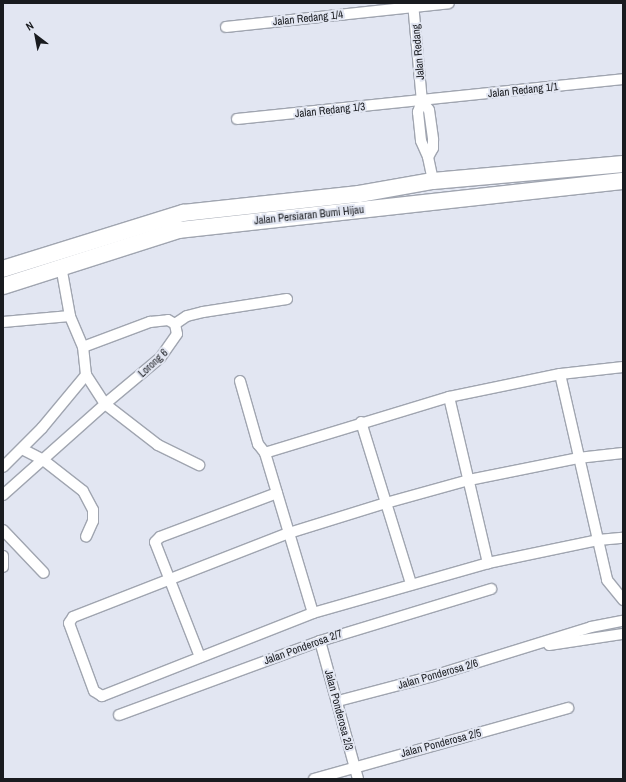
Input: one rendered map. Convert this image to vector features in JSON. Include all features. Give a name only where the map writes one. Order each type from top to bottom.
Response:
[{"type":"main road","name":"Jalan Persiaran Bumi Hijau","points":[[3,269],[183,214],[359,194],[432,181],[623,164]]},
{"type":"main road","points":[[432,181],[438,194],[489,196]]},
{"type":"main road","points":[[390,206],[429,194],[432,181]]},
{"type":"main road","name":"Jalan Persiaran Bumi Hijau","points":[[3,286],[61,266],[179,230],[623,181]]},
{"type":"street","name":"Jalan Redang 1/4","points":[[226,27],[413,5],[449,3]]},
{"type":"street","name":"Jalan Redang","points":[[413,5],[422,101],[429,110],[434,148],[428,157],[432,181]]},
{"type":"street","name":"Jalan Redang 1/1","points":[[422,101],[623,79]]},
{"type":"street","name":"Jalan Redang 1/3","points":[[238,119],[422,101]]},
{"type":"street","points":[[61,266],[70,316],[84,347],[86,375],[105,404],[158,444],[199,465]]},
{"type":"street","points":[[84,347],[150,322],[168,320],[175,324],[187,316],[203,312],[287,299]]},
{"type":"street","points":[[3,322],[70,316]]},
{"type":"street","name":"Lorong 6","points":[[3,495],[105,404],[160,358],[174,342],[177,334],[175,324]]},
{"type":"street","points":[[265,453],[361,422],[449,397],[560,374],[623,367]]},
{"type":"street","points":[[560,374],[607,580],[623,600]]},
{"type":"street","points":[[3,467],[22,449],[86,375]]},
{"type":"street","points":[[240,381],[258,444],[265,453],[313,614]]},
{"type":"street","points":[[449,397],[488,563]]},
{"type":"street","points":[[361,422],[411,584]]},
{"type":"street","points":[[22,449],[42,459],[74,482],[89,500],[94,521],[86,537]]},
{"type":"street","points":[[623,454],[578,458],[469,480],[386,503],[289,533],[73,617],[70,626],[94,691],[102,696],[313,614],[411,584],[488,563],[598,540],[623,538]]},
{"type":"street","points":[[200,658],[155,542],[160,537],[277,493]]},
{"type":"street","points":[[3,530],[44,573]]},
{"type":"street","points":[[3,556],[3,567]]},
{"type":"street","name":"Jalan Ponderosa 2/7","points":[[119,715],[320,641],[491,589]]},
{"type":"street","points":[[623,622],[623,628]]},
{"type":"street","name":"Jalan Ponderosa 2/6","points":[[338,701],[582,630],[623,622]]},
{"type":"street","points":[[602,625],[604,638]]},
{"type":"street","points":[[582,630],[584,641]]},
{"type":"street","name":"Jalan Ponderosa 2/6","points":[[537,644],[584,641],[623,634]]},
{"type":"street","name":"Jalan Ponderosa 2/3","points":[[320,641],[338,701],[358,779]]},
{"type":"street","name":"Jalan Ponderosa 2/5","points":[[314,779],[568,708]]}]
